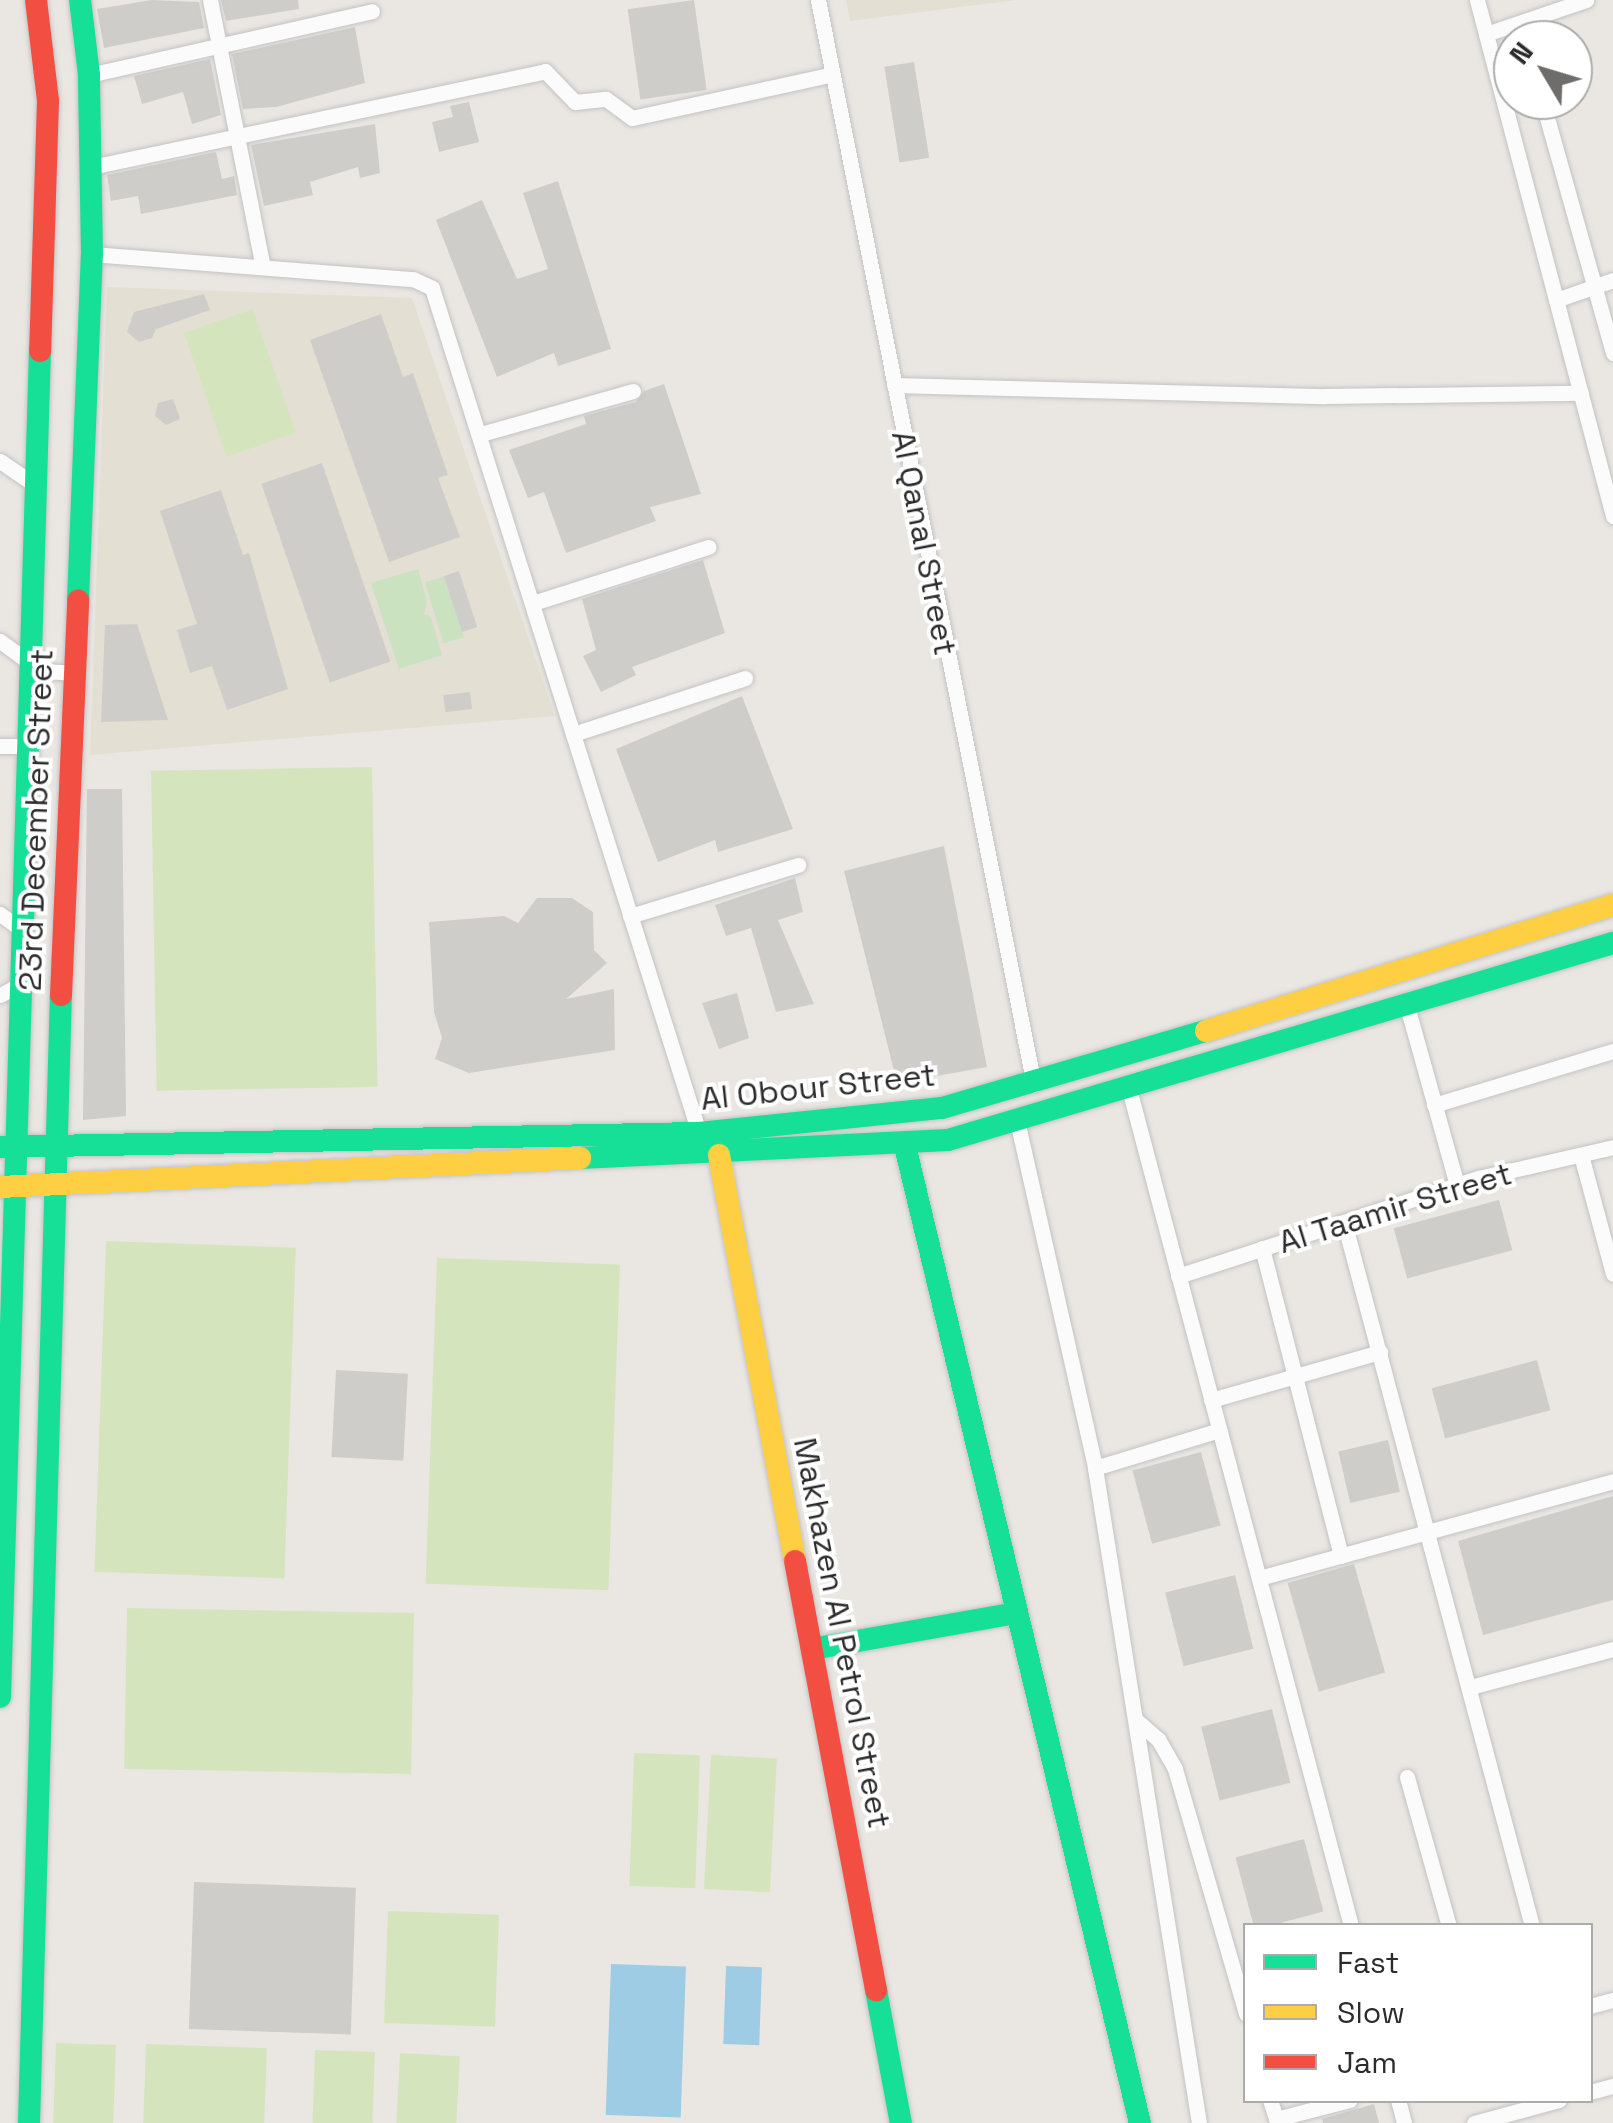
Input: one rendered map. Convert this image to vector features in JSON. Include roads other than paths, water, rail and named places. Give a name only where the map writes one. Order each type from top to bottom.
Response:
[{"type":"street","name":"23rd December Street","points":[[0,1696],[10,1146],[26,932],[48,101],[36,0]]},
{"type":"street","name":"23rd December Street","points":[[28,2123],[55,1146],[92,254],[90,75],[80,0]]},
{"type":"street","points":[[210,0],[240,133],[262,267]]},
{"type":"street","name":"Al Qanal Street","points":[[818,0],[1034,1085]]},
{"type":"street","points":[[1477,0],[1613,516]]},
{"type":"street","points":[[1526,20],[1586,0]]},
{"type":"street","points":[[90,75],[372,12]]},
{"type":"street","points":[[1486,34],[1493,32]]},
{"type":"street","points":[[90,167],[545,71],[575,102],[606,99],[632,118],[830,75]]},
{"type":"street","points":[[1548,120],[1613,353]]},
{"type":"street","points":[[92,254],[423,281],[439,298],[699,1133]]},
{"type":"street","points":[[1556,300],[1613,280]]},
{"type":"street","points":[[894,386],[1326,396],[1580,393]]},
{"type":"street","points":[[481,434],[634,391]]},
{"type":"street","points":[[0,461],[38,487]]},
{"type":"street","points":[[536,602],[708,547]]},
{"type":"street","points":[[0,641],[33,666],[75,673]]},
{"type":"street","points":[[573,734],[745,678]]},
{"type":"street","points":[[0,746],[31,746]]},
{"type":"street","points":[[630,916],[798,864]]},
{"type":"street","name":"Al Obour Street","points":[[10,1146],[699,1133],[895,1115],[1034,1085],[1613,905]]},
{"type":"street","points":[[0,914],[26,932]]},
{"type":"street","name":"Al Obour Street","points":[[10,1187],[905,1146],[1018,1124],[1128,1085],[1407,1006],[1613,942]]},
{"type":"street","points":[[1432,964],[1428,982],[1441,994]]},
{"type":"street","points":[[0,995],[24,982]]},
{"type":"street","points":[[1354,988],[1364,998],[1363,1018]]},
{"type":"street","points":[[1407,1006],[1456,1185]]},
{"type":"street","points":[[1434,1105],[1613,1051]]},
{"type":"street","points":[[1128,1085],[1350,1923]]},
{"type":"street","points":[[1018,1124],[1095,1468],[1199,2123]]},
{"type":"street","points":[[438,1137],[438,1167]]},
{"type":"street","points":[[905,1146],[1140,2123]]},
{"type":"street","name":"Al Taamir Street","points":[[1178,1276],[1456,1185],[1613,1147]]},
{"type":"street","name":"Makhazen Al Petrol Street","points":[[719,1155],[901,2123]]},
{"type":"street","points":[[1581,1155],[1613,1274]]},
{"type":"street","points":[[1344,1222],[1531,1923]]},
{"type":"street","points":[[1262,1248],[1340,1556]]},
{"type":"street","points":[[1212,1400],[1380,1352]]},
{"type":"street","points":[[1095,1468],[1219,1430]]},
{"type":"street","points":[[1259,1578],[1613,1481]]},
{"type":"street","points":[[812,1649],[1017,1613]]},
{"type":"street","points":[[1470,1687],[1613,1650]]},
{"type":"street","points":[[1137,1721],[1158,1739],[1174,1768],[1243,2004]]},
{"type":"street","points":[[1408,1777],[1448,1923]]},
{"type":"street","points":[[1276,2121],[1339,2103]]},
{"type":"street","points":[[1474,2123],[1547,2103]]},
{"type":"water","points":[[611,1964],[686,1967],[681,2118],[606,2115]]},
{"type":"water","points":[[726,1966],[762,1967],[759,2045],[723,2044]]}]
